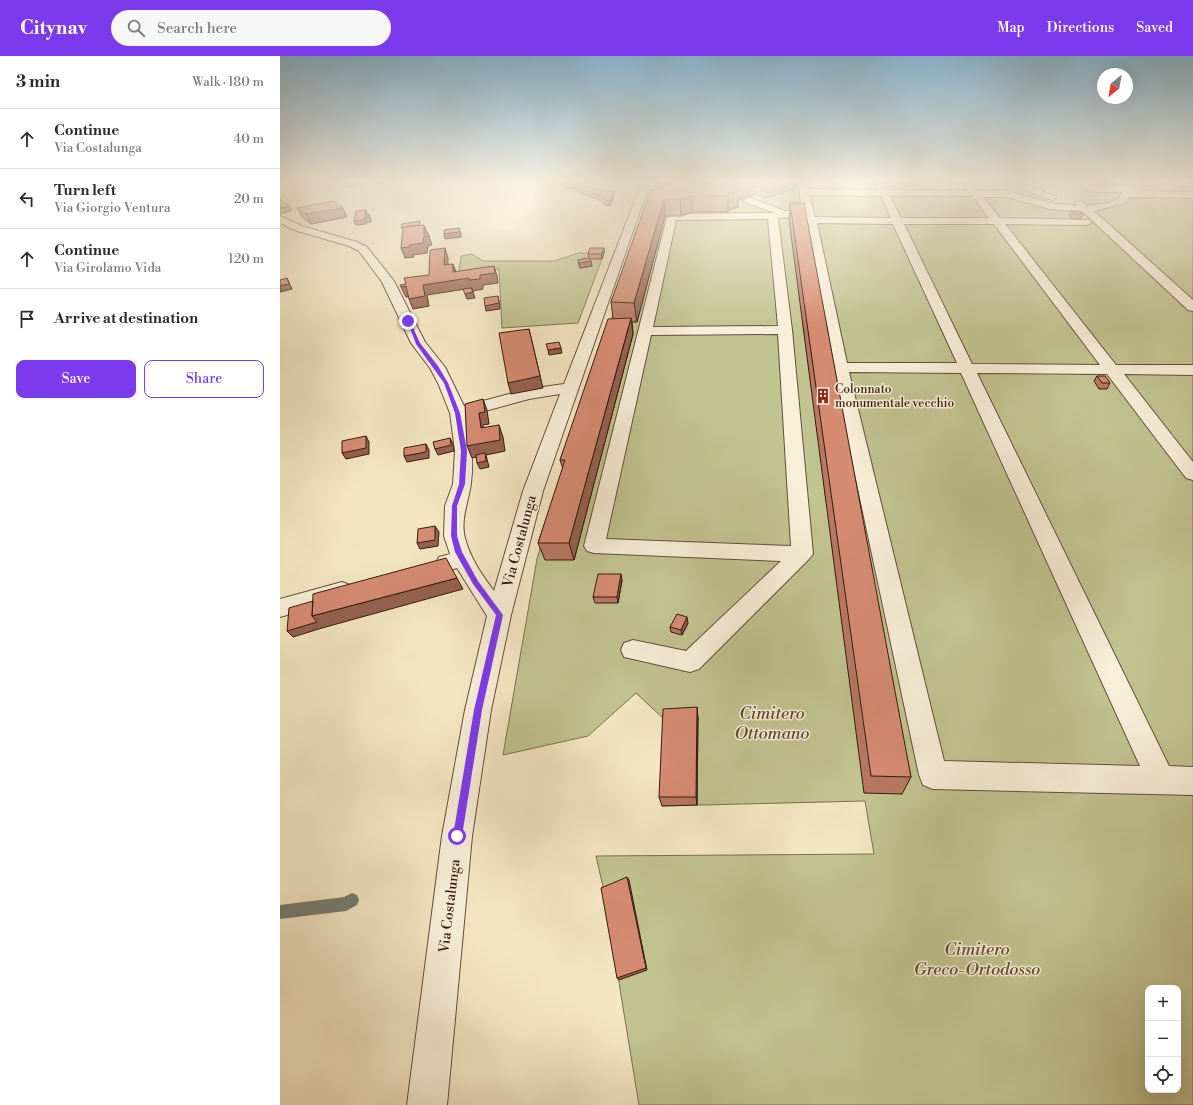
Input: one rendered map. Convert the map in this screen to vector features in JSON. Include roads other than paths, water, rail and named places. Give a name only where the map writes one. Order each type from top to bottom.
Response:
[{"type":"street","points":[[308,231],[353,244],[363,250],[388,281],[418,344],[437,367],[446,383],[458,413],[464,451],[462,484],[455,506],[454,536],[462,559],[476,583],[499,615]]},
{"type":"street","name":"Via Costalunga","points":[[427,1105],[457,836],[478,710],[499,615],[533,491],[628,231]]},
{"type":"street","points":[[669,231],[594,546],[802,554]]},
{"type":"street","points":[[794,231],[785,330],[802,554]]},
{"type":"street","points":[[799,231],[840,367],[933,775],[1193,781]]},
{"type":"street","points":[[903,231],[1161,781]]},
{"type":"street","points":[[1005,231],[1193,474]]},
{"type":"street","points":[[1109,231],[1193,307]]},
{"type":"street","points":[[646,331],[785,330]]},
{"type":"street","points":[[840,367],[1193,370]]},
{"type":"street","points":[[458,413],[528,394],[570,388]]},
{"type":"street","points":[[633,650],[690,662],[802,554]]},
{"type":"street","points":[[424,569],[462,559]]},
{"type":"street","points":[[280,608],[364,585]]},
{"type":"waterway","points":[[280,912],[346,904],[352,900]]},
{"type":"place","name":"Colonnato monumentale vecchio","points":[[823,396]]},
{"type":"park label","name":"Cimitero Ottomano","points":[[772,723]]},
{"type":"park label","name":"Cimitero Greco-Ortodosso","points":[[977,959]]}]
